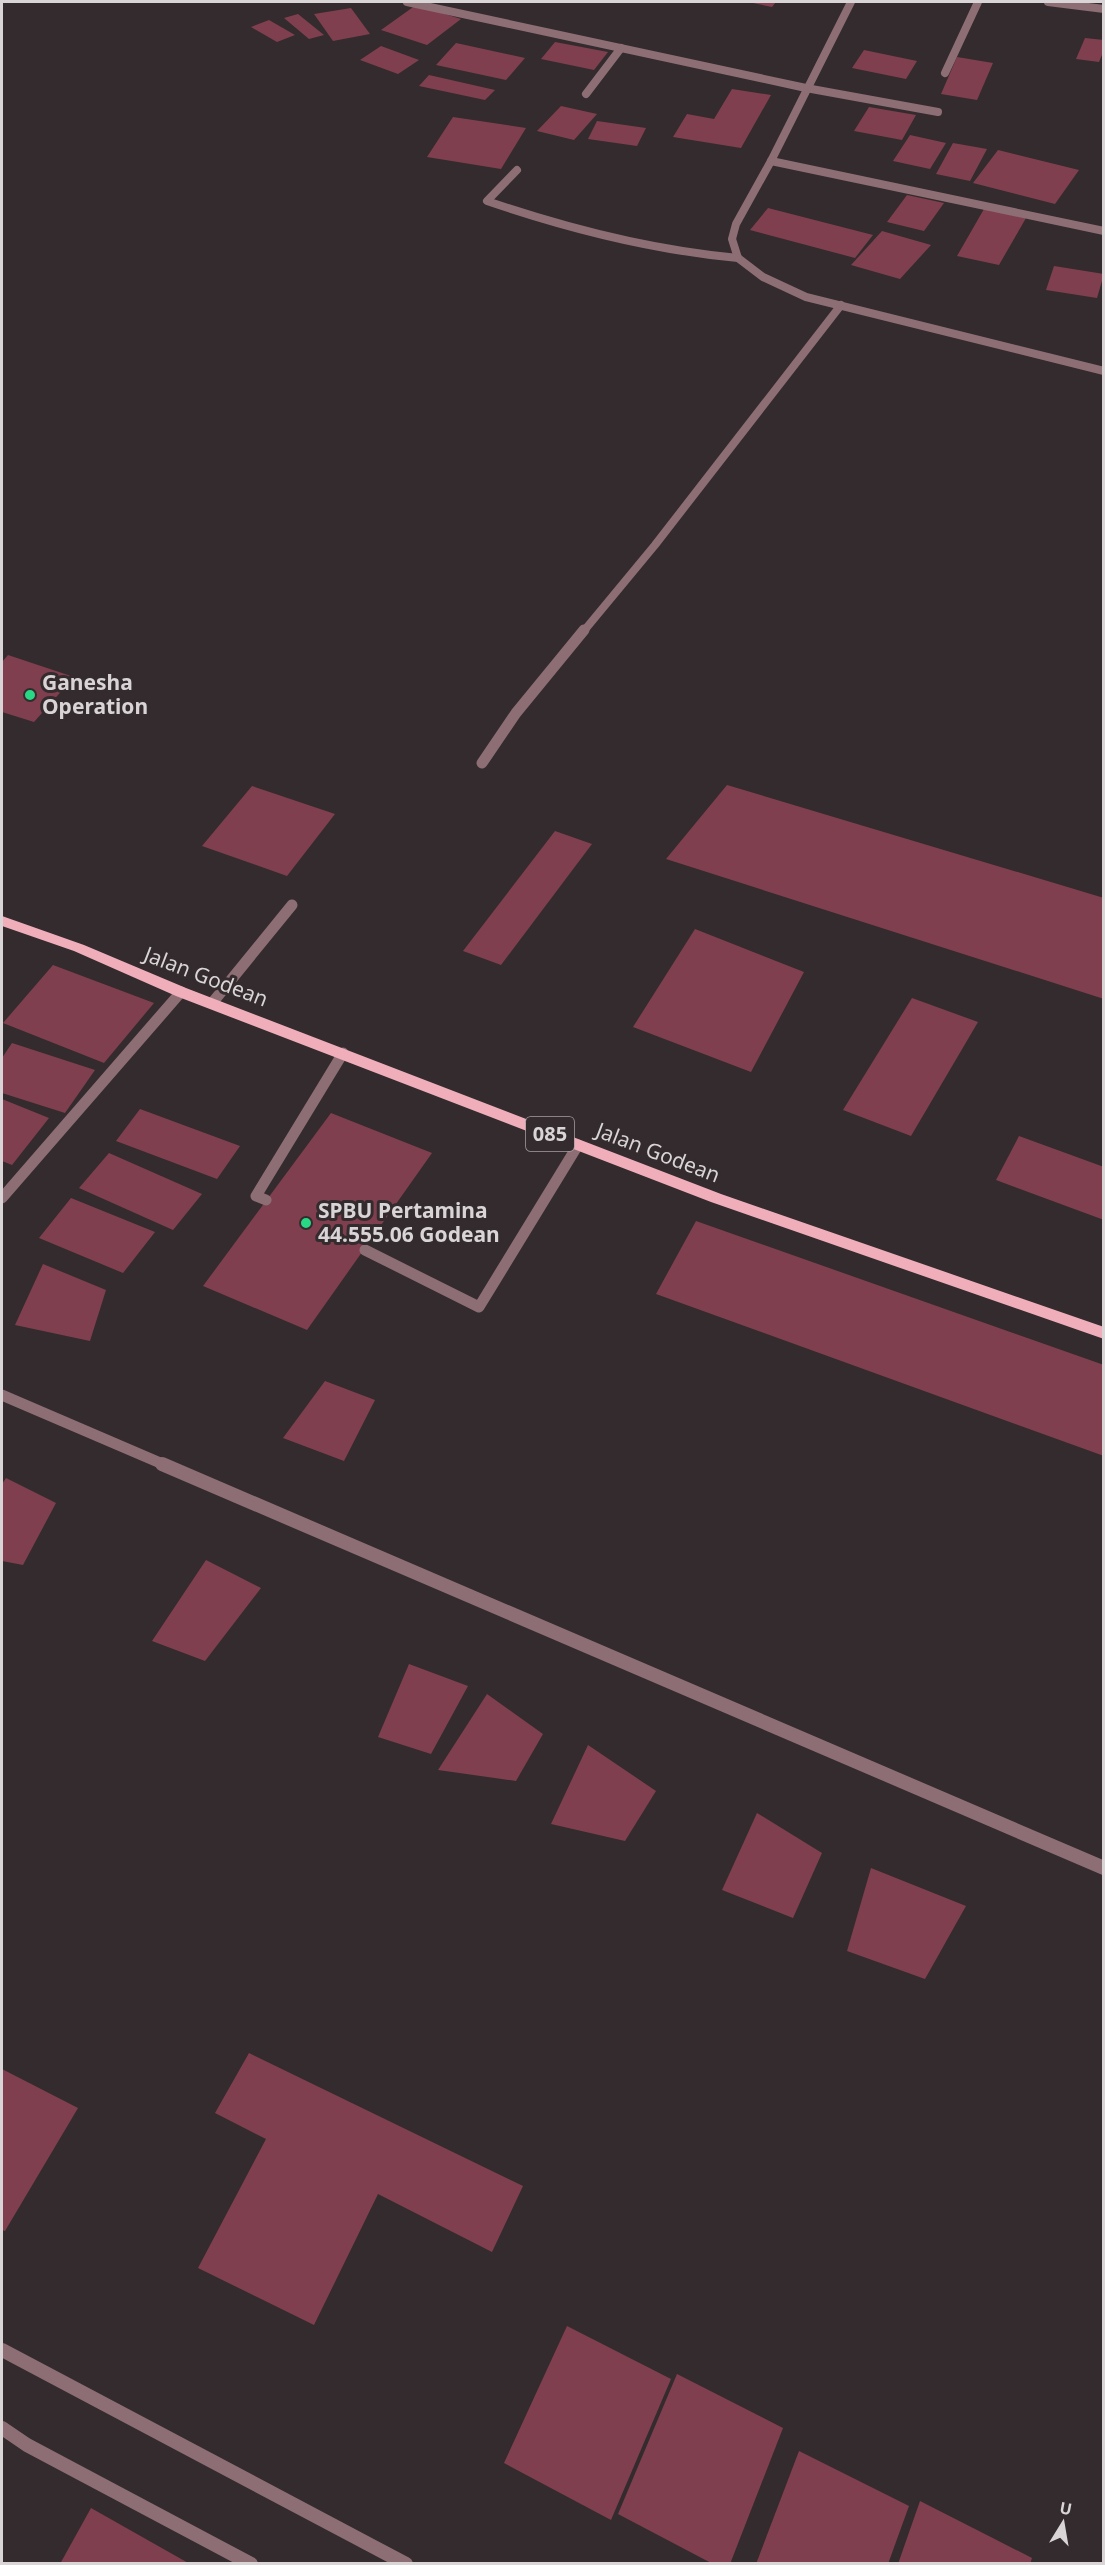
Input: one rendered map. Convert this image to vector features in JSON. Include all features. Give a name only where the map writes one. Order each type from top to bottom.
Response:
[{"type":"main road","name":"Jalan Godean","points":[[2,921],[79,948],[181,992],[213,1002],[716,1198],[1104,1333]]},
{"type":"street","points":[[407,2],[806,88],[938,112]]},
{"type":"street","points":[[738,258],[732,239],[736,224],[771,161],[850,2]]},
{"type":"street","points":[[945,73],[978,2]]},
{"type":"street","points":[[1048,2],[1104,9]]},
{"type":"street","points":[[586,94],[621,48]]},
{"type":"street","points":[[771,161],[1104,231]]},
{"type":"street","points":[[518,170],[487,201],[590,234],[692,255],[738,258],[763,277],[806,297],[1104,370]]},
{"type":"street","points":[[482,763],[516,713],[655,545],[841,305]]},
{"type":"street","points":[[213,1002],[292,905]]},
{"type":"street","points":[[2,1198],[181,992]]},
{"type":"street","points":[[266,1200],[256,1196],[343,1053]]},
{"type":"street","points":[[365,1250],[479,1307],[578,1144]]},
{"type":"street","points":[[2,1395],[1104,1868]]},
{"type":"street","points":[[2,2350],[406,2564]]},
{"type":"street","points":[[2,2428],[27,2445],[251,2564]]},
{"type":"building","points":[[748,2],[776,2],[772,7]]},
{"type":"building","points":[[416,5],[461,19],[427,45],[381,30]]},
{"type":"building","points":[[351,8],[370,34],[333,41],[314,14]]},
{"type":"building","points":[[298,14],[324,35],[309,39],[284,18]]},
{"type":"building","points":[[269,20],[295,35],[277,42],[251,27]]},
{"type":"building","points":[[1085,38],[1104,40],[1104,50],[1099,62],[1076,59]]},
{"type":"building","points":[[555,42],[608,52],[594,70],[541,59]]},
{"type":"building","points":[[456,43],[525,58],[506,80],[436,65]]},
{"type":"building","points":[[381,46],[419,60],[398,74],[360,60]]},
{"type":"building","points":[[864,50],[917,61],[906,79],[852,68]]},
{"type":"building","points":[[957,57],[993,63],[977,100],[941,94]]},
{"type":"building","points":[[429,75],[495,90],[485,100],[419,86]]},
{"type":"building","points":[[732,89],[771,95],[741,148],[673,137],[687,114],[714,119]]},
{"type":"building","points":[[561,106],[597,114],[574,140],[537,131]]},
{"type":"building","points":[[869,107],[916,115],[902,140],[854,131]]},
{"type":"building","points":[[453,117],[526,128],[501,169],[427,157]]},
{"type":"building","points":[[597,121],[646,128],[637,146],[588,139]]},
{"type":"building","points":[[910,135],[946,143],[930,169],[893,161]]},
{"type":"building","points":[[953,143],[987,149],[970,181],[936,174]]},
{"type":"building","points":[[998,150],[1079,170],[1055,204],[973,183]]},
{"type":"building","points":[[907,195],[944,203],[924,231],[887,222]]},
{"type":"building","points":[[768,208],[873,235],[855,258],[750,230]]},
{"type":"building","points":[[984,209],[1026,218],[999,265],[957,256]]},
{"type":"building","points":[[882,231],[931,245],[900,279],[851,265]]},
{"type":"building","points":[[1054,266],[1104,274],[1097,298],[1046,290]]},
{"type":"building","name":"Ganesha Operation","points":[[8,655],[74,677],[34,722],[2,712],[2,662]]},
{"type":"building","points":[[727,785],[1104,898],[1104,999],[666,859]]},
{"type":"building","points":[[252,786],[335,814],[287,876],[202,846]]},
{"type":"building","points":[[555,831],[592,844],[501,965],[463,951]]},
{"type":"building","points":[[695,929],[804,972],[751,1072],[633,1027]]},
{"type":"building","points":[[53,965],[154,1003],[104,1063],[3,1023]]},
{"type":"building","points":[[912,998],[978,1022],[911,1136],[843,1110]]},
{"type":"building","points":[[12,1043],[95,1070],[65,1113],[2,1093],[2,1058]]},
{"type":"building","points":[[2,1099],[49,1118],[12,1165],[2,1161]]},
{"type":"building","points":[[140,1109],[240,1146],[217,1179],[116,1141]]},
{"type":"building","points":[[331,1113],[432,1153],[307,1330],[203,1286]]},
{"type":"building","points":[[1019,1136],[1104,1167],[1104,1220],[996,1180]]},
{"type":"building","points":[[109,1153],[202,1194],[173,1230],[79,1188]]},
{"type":"building","points":[[71,1198],[155,1232],[123,1273],[39,1238]]},
{"type":"building","points":[[696,1221],[1104,1365],[1104,1456],[656,1294]]},
{"type":"building","points":[[43,1264],[106,1290],[90,1341],[15,1325]]},
{"type":"building","points":[[325,1381],[375,1400],[344,1461],[283,1438]]},
{"type":"building","points":[[6,1478],[56,1503],[23,1565],[2,1561],[2,1484]]},
{"type":"building","points":[[206,1560],[261,1588],[205,1661],[152,1641]]},
{"type":"building","points":[[409,1664],[468,1686],[431,1754],[378,1737]]},
{"type":"building","points":[[487,1694],[543,1734],[516,1781],[438,1770]]},
{"type":"building","points":[[588,1745],[656,1791],[625,1841],[551,1824]]},
{"type":"building","points":[[757,1813],[822,1853],[793,1918],[722,1890]]},
{"type":"building","points":[[871,1868],[966,1906],[925,1979],[847,1951]]},
{"type":"building","points":[[249,2053],[523,2186],[492,2252],[378,2194],[314,2325],[198,2268],[266,2139],[215,2113]]},
{"type":"building","points":[[2,2069],[78,2108],[5,2231],[2,2230]]},
{"type":"building","points":[[567,2326],[671,2379],[611,2520],[504,2463]]},
{"type":"building","points":[[677,2374],[783,2428],[730,2564],[713,2564],[618,2514]]},
{"type":"building","points":[[799,2451],[909,2506],[888,2564],[756,2564]]},
{"type":"building","points":[[920,2501],[1032,2558],[1030,2564],[898,2564]]},
{"type":"building","points":[[91,2508],[190,2564],[60,2564]]},
{"type":"place","name":"Ganesha Operation","points":[[30,695]]},
{"type":"place","name":"SPBU Pertamina 44.555.06 Godean","points":[[306,1223]]}]
